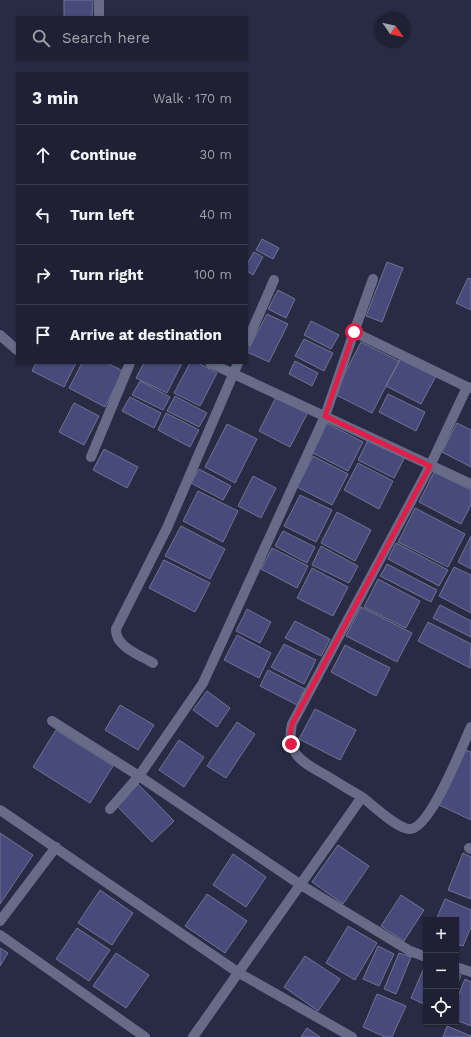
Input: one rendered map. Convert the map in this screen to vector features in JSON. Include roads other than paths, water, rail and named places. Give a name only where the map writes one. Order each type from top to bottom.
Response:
[{"type":"street","points":[[98,0],[99,16]]},
{"type":"street","points":[[110,809],[139,776],[203,683],[325,416],[373,279]]},
{"type":"street","points":[[248,340],[274,280]]},
{"type":"street","points":[[354,332],[469,388],[430,466],[291,729],[291,744],[301,762],[362,797],[400,826],[410,829],[418,826],[424,821],[434,806],[471,727]]},
{"type":"street","points":[[0,335],[16,349]]},
{"type":"street","points":[[91,457],[130,364]]},
{"type":"street","points":[[212,364],[471,484]]},
{"type":"street","points":[[153,662],[120,643],[116,635],[116,629],[167,528],[238,364]]},
{"type":"street","points":[[52,721],[139,776],[301,885],[410,951],[423,955]]},
{"type":"street","points":[[193,1037],[240,973],[362,797]]},
{"type":"street","points":[[0,810],[240,973],[352,1037]]},
{"type":"street","points":[[0,921],[56,847]]},
{"type":"street","points":[[0,934],[145,1037]]},
{"type":"street","points":[[459,968],[471,972]]}]
